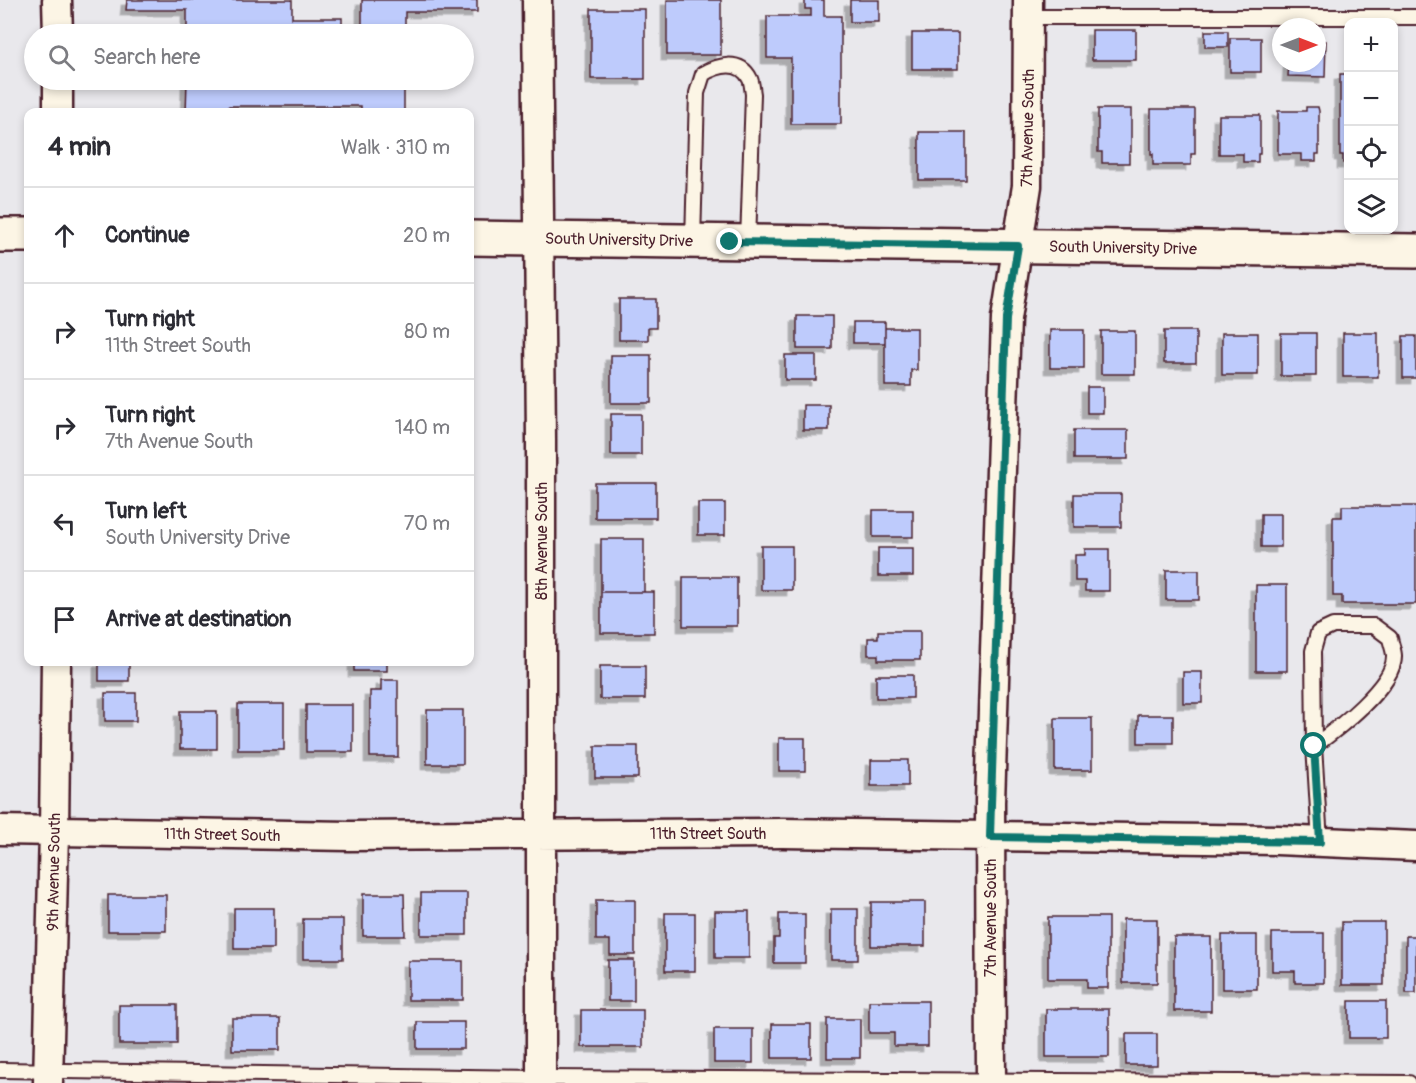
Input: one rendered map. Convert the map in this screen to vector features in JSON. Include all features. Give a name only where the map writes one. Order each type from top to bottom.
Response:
[{"type":"main road","points":[[0,235],[24,235]]},
{"type":"main road","name":"South University Drive","points":[[474,237],[1416,251]]},
{"type":"street","points":[[57,0],[58,24]]},
{"type":"street","name":"8th Avenue South","points":[[537,0],[541,439],[541,1080]]},
{"type":"street","name":"7th Avenue South","points":[[991,1082],[990,837],[1006,319],[1028,186],[1028,8]]},
{"type":"street","points":[[58,90],[58,108]]},
{"type":"street","name":"9th Avenue South","points":[[48,1077],[56,666]]},
{"type":"street","name":"11th Street South","points":[[0,830],[349,836],[782,833],[1320,842],[1416,846]]},
{"type":"lane","points":[[1028,8],[1416,17]]},
{"type":"lane","points":[[693,241],[697,93],[703,74],[718,65],[738,67],[750,78],[753,94],[748,242]]},
{"type":"lane","points":[[1314,746],[1346,723],[1385,681],[1394,658],[1390,638],[1374,626],[1333,626],[1318,633],[1313,651],[1314,746],[1320,842]]},
{"type":"lane","points":[[0,1070],[48,1077],[1409,1083]]},
{"type":"building","points":[[127,0],[292,0],[292,18],[342,18],[342,24],[187,24],[187,10],[126,10]]},
{"type":"building","points":[[362,0],[477,0],[477,12],[405,12],[405,24],[362,24]]},
{"type":"building","points":[[667,0],[721,0],[721,55],[667,55]]},
{"type":"building","points":[[805,0],[824,0],[824,16],[841,16],[841,124],[791,124],[791,58],[767,58],[767,16],[811,16],[811,9],[805,9]]},
{"type":"building","points":[[850,0],[879,0],[879,22],[850,22]]},
{"type":"building","points":[[591,9],[645,9],[645,79],[591,79]]},
{"type":"building","points":[[1092,30],[1136,30],[1136,60],[1092,60]]},
{"type":"building","points":[[1205,31],[1228,31],[1228,47],[1205,47]]},
{"type":"building","points":[[912,33],[958,33],[958,69],[912,69]]},
{"type":"building","points":[[1230,38],[1261,38],[1261,72],[1230,72]]},
{"type":"building","points":[[1288,72],[1325,72],[1325,77],[1288,76]]},
{"type":"building","points":[[1340,74],[1344,74],[1344,163],[1343,155],[1340,155]]},
{"type":"building","points":[[187,90],[404,90],[404,108],[229,106],[229,108],[186,108]]},
{"type":"building","points":[[1306,107],[1318,107],[1319,111],[1319,154],[1316,154],[1316,161],[1301,161],[1301,154],[1278,154],[1278,111],[1306,111]]},
{"type":"building","points":[[1098,109],[1131,109],[1129,163],[1102,163],[1102,152],[1098,152]]},
{"type":"building","points":[[1151,109],[1195,109],[1195,154],[1191,154],[1191,165],[1153,165]]},
{"type":"building","points":[[1219,115],[1260,115],[1258,162],[1243,162],[1243,154],[1219,154]]},
{"type":"building","points":[[919,132],[966,132],[966,180],[919,180]]},
{"type":"building","points":[[619,299],[656,299],[656,328],[648,328],[648,340],[619,340]]},
{"type":"building","points":[[797,316],[832,316],[832,349],[797,349]]},
{"type":"building","points":[[853,322],[885,322],[885,343],[853,343]]},
{"type":"building","points":[[885,328],[917,328],[917,370],[911,370],[911,386],[885,386]]},
{"type":"building","points":[[1050,330],[1084,330],[1084,368],[1050,368]]},
{"type":"building","points":[[1101,331],[1135,331],[1135,374],[1101,374]]},
{"type":"building","points":[[1164,331],[1196,331],[1196,363],[1164,363]]},
{"type":"building","points":[[1222,333],[1258,333],[1258,375],[1222,375]]},
{"type":"building","points":[[1281,333],[1316,333],[1316,376],[1281,376]]},
{"type":"building","points":[[1343,333],[1378,333],[1378,377],[1343,377]]},
{"type":"building","points":[[1403,336],[1416,336],[1416,378],[1403,378]]},
{"type":"building","points":[[611,355],[651,355],[651,403],[611,403]]},
{"type":"building","points":[[785,355],[816,355],[816,380],[785,380]]},
{"type":"building","points":[[1087,387],[1103,387],[1103,413],[1087,413]]},
{"type":"building","points":[[803,405],[829,405],[829,430],[803,430]]},
{"type":"building","points":[[611,414],[641,414],[641,455],[611,455]]},
{"type":"building","points":[[1074,430],[1128,430],[1128,459],[1074,459]]},
{"type":"building","points":[[595,483],[656,483],[656,518],[595,518]]},
{"type":"building","points":[[1074,494],[1121,494],[1121,527],[1074,527]]},
{"type":"building","points":[[698,503],[725,503],[725,535],[698,535]]},
{"type":"building","points":[[1342,506],[1416,506],[1416,604],[1342,604],[1342,596],[1333,596],[1333,517],[1342,517]]},
{"type":"building","points":[[873,510],[913,510],[913,537],[873,537]]},
{"type":"building","points":[[1261,514],[1281,514],[1281,547],[1261,547]]},
{"type":"building","points":[[601,539],[644,539],[644,592],[601,592]]},
{"type":"building","points":[[761,546],[792,546],[792,590],[761,590]]},
{"type":"building","points":[[878,548],[913,548],[913,576],[878,576]]},
{"type":"building","points":[[1085,549],[1109,549],[1109,591],[1085,591],[1085,581],[1075,581],[1075,555],[1085,555]]},
{"type":"building","points":[[1166,570],[1199,570],[1199,600],[1166,600]]},
{"type":"building","points":[[683,577],[737,577],[737,626],[683,626]]},
{"type":"building","points":[[1256,585],[1287,585],[1287,671],[1256,671]]},
{"type":"building","points":[[601,592],[654,592],[654,633],[601,633]]},
{"type":"building","points":[[878,631],[920,631],[920,660],[878,660],[878,655],[868,655],[868,638],[878,638]]},
{"type":"building","points":[[99,666],[129,666],[129,681],[99,681]]},
{"type":"building","points":[[354,666],[387,666],[387,671],[354,671]]},
{"type":"building","points":[[600,666],[645,666],[645,699],[600,699]]},
{"type":"building","points":[[1183,672],[1202,672],[1202,703],[1183,703]]},
{"type":"building","points":[[876,675],[913,675],[913,698],[876,698]]},
{"type":"building","points":[[381,680],[398,680],[398,757],[370,757],[370,691],[381,691]]},
{"type":"building","points":[[105,693],[136,693],[136,721],[105,721]]},
{"type":"building","points":[[238,704],[284,704],[284,750],[238,750]]},
{"type":"building","points":[[306,705],[353,705],[353,752],[306,752]]},
{"type":"building","points":[[427,710],[463,710],[463,764],[427,764]]},
{"type":"building","points":[[180,711],[217,711],[217,749],[180,749]]},
{"type":"building","points":[[1138,715],[1173,715],[1173,743],[1138,743]]},
{"type":"building","points":[[1055,718],[1092,718],[1092,770],[1055,770]]},
{"type":"building","points":[[779,738],[805,738],[805,771],[779,771]]},
{"type":"building","points":[[595,746],[638,746],[638,778],[595,778]]},
{"type":"building","points":[[871,760],[908,760],[908,786],[871,786]]},
{"type":"building","points":[[421,893],[467,893],[467,935],[421,935]]},
{"type":"building","points":[[363,894],[404,894],[405,936],[363,936]]},
{"type":"building","points":[[108,895],[166,895],[166,931],[108,931]]},
{"type":"building","points":[[596,900],[635,900],[635,955],[610,955],[610,940],[596,940]]},
{"type":"building","points":[[871,902],[925,902],[925,946],[871,946]]},
{"type":"building","points":[[234,908],[274,908],[274,949],[234,949]]},
{"type":"building","points":[[831,909],[858,909],[858,960],[831,960]]},
{"type":"building","points":[[715,911],[749,911],[749,958],[715,958]]},
{"type":"building","points":[[665,913],[695,913],[695,971],[665,971]]},
{"type":"building","points":[[779,914],[805,914],[805,963],[774,963],[774,938],[779,938]]},
{"type":"building","points":[[1048,917],[1108,917],[1108,988],[1087,988],[1087,979],[1048,979]]},
{"type":"building","points":[[303,919],[343,919],[343,959],[303,959]]},
{"type":"building","points":[[1123,919],[1157,919],[1157,983],[1123,983]]},
{"type":"building","points":[[1342,922],[1384,922],[1384,985],[1342,985]]},
{"type":"building","points":[[1272,933],[1324,933],[1324,983],[1295,983],[1295,971],[1272,971]]},
{"type":"building","points":[[1222,935],[1257,935],[1257,989],[1222,989]]},
{"type":"building","points":[[1406,936],[1416,936],[1416,993],[1406,993]]},
{"type":"building","points":[[1174,937],[1211,937],[1211,1011],[1174,1011]]},
{"type":"building","points":[[608,960],[634,960],[634,1001],[608,1001]]},
{"type":"building","points":[[408,961],[463,961],[463,1000],[408,1000]]},
{"type":"building","points":[[869,1001],[928,1001],[928,1046],[894,1046],[894,1033],[869,1033]]},
{"type":"building","points":[[1349,1001],[1386,1001],[1386,1038],[1349,1038]]},
{"type":"building","points":[[119,1005],[177,1005],[177,1044],[119,1044]]},
{"type":"building","points":[[1046,1009],[1109,1009],[1109,1057],[1046,1057]]},
{"type":"building","points":[[581,1010],[643,1010],[643,1047],[581,1047]]},
{"type":"building","points":[[232,1018],[280,1018],[280,1050],[232,1050]]},
{"type":"building","points":[[827,1019],[860,1019],[860,1058],[827,1058]]},
{"type":"building","points":[[417,1022],[464,1022],[464,1049],[417,1049]]},
{"type":"building","points":[[772,1024],[811,1024],[811,1058],[772,1058]]},
{"type":"building","points":[[714,1029],[753,1029],[753,1063],[714,1063]]},
{"type":"building","points":[[1126,1034],[1157,1034],[1157,1065],[1126,1065]]},
{"type":"route","points":[[730,242],[1018,246],[1006,319],[990,837],[1320,842],[1314,746]]}]
